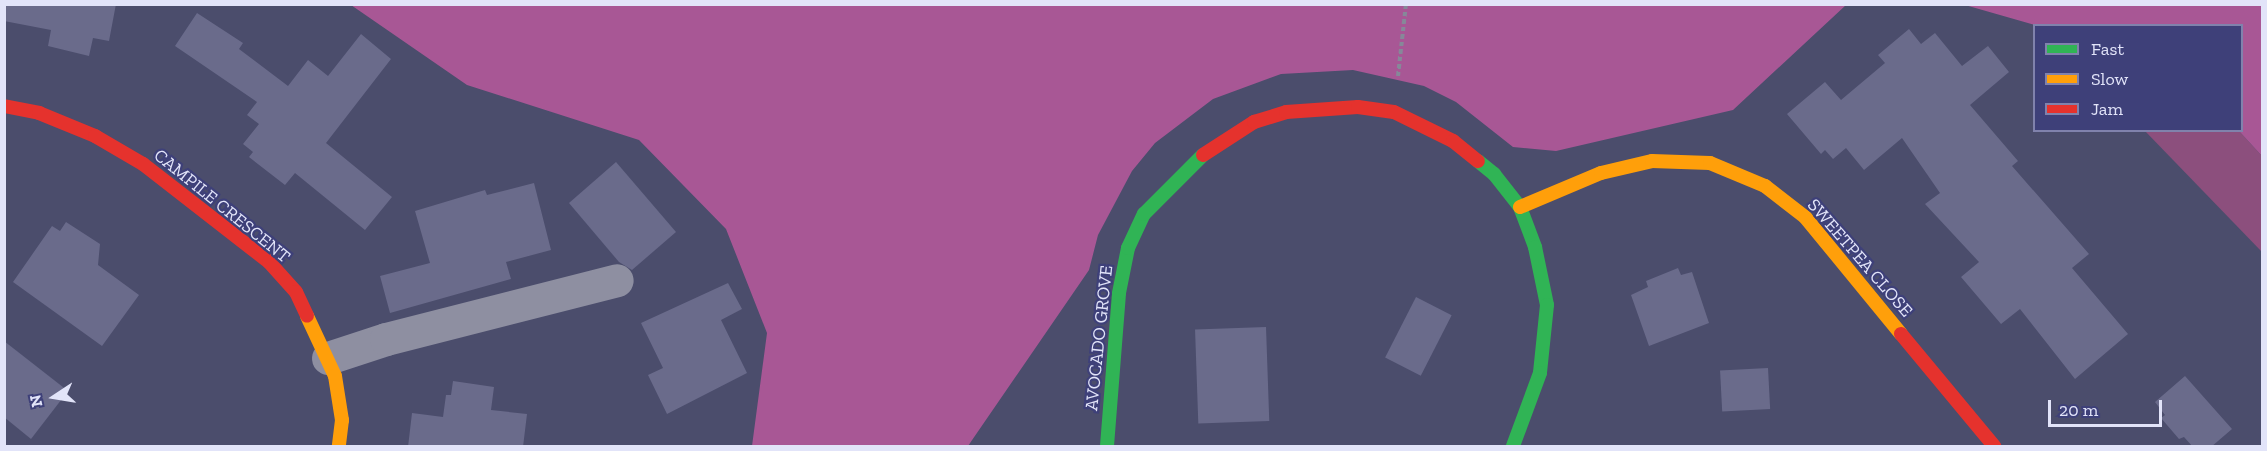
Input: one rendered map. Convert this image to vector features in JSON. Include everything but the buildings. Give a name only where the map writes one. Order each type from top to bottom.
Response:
[{"type":"street","name":"CAMPILE CRESCENT","points":[[4,106],[39,113],[95,136],[143,164],[269,262],[296,292],[328,358],[342,420],[339,447]]},
{"type":"street","name":"AVOCADO GROVE","points":[[1107,447],[1119,293],[1128,248],[1144,214],[1164,189],[1202,155],[1254,122],[1286,111],[1324,107],[1394,112],[1453,141],[1494,174],[1520,207],[1535,247],[1548,305],[1540,373],[1513,447]]},
{"type":"street","name":"SWEETPEA CLOSE","points":[[1520,207],[1601,173],[1652,161],[1710,163],[1765,186],[1805,217],[1994,447]]},
{"type":"street","points":[[328,358],[386,339],[617,280]]},
{"type":"path","points":[[1394,112],[1406,4]]},
{"type":"shaded area","points":[[351,5],[1846,5],[1733,110],[1556,151],[1513,147],[1456,102],[1424,86],[1353,70],[1281,74],[1213,99],[1155,143],[1132,171],[1098,235],[1089,270],[968,446],[752,446],[767,333],[726,229],[639,140],[467,85]]},
{"type":"shaded area","points":[[1965,5],[2262,5],[2262,156],[2240,132],[2243,132],[2243,24],[2033,24]]},
{"type":"shaded area","points":[[2146,132],[2240,132],[2262,156],[2262,252]]},
{"type":"traffic: fast","points":[[1107,446],[1119,293],[1128,248],[1144,214],[1203,155]]},
{"type":"traffic: fast","points":[[1478,161],[1494,174],[1520,207],[1535,247],[1547,305],[1540,373],[1513,446]]},
{"type":"traffic: slow","points":[[1520,207],[1601,173],[1652,161],[1710,163],[1765,186],[1805,217],[1901,334]]},
{"type":"traffic: slow","points":[[307,316],[335,376],[342,420],[339,446]]},
{"type":"traffic: jam","points":[[4,106],[39,113],[95,136],[143,164],[269,262],[296,292],[307,316]]},
{"type":"traffic: jam","points":[[1203,155],[1254,122],[1286,112],[1358,107],[1394,112],[1453,141],[1478,161]]},
{"type":"traffic: jam","points":[[1901,334],[1994,446]]}]
